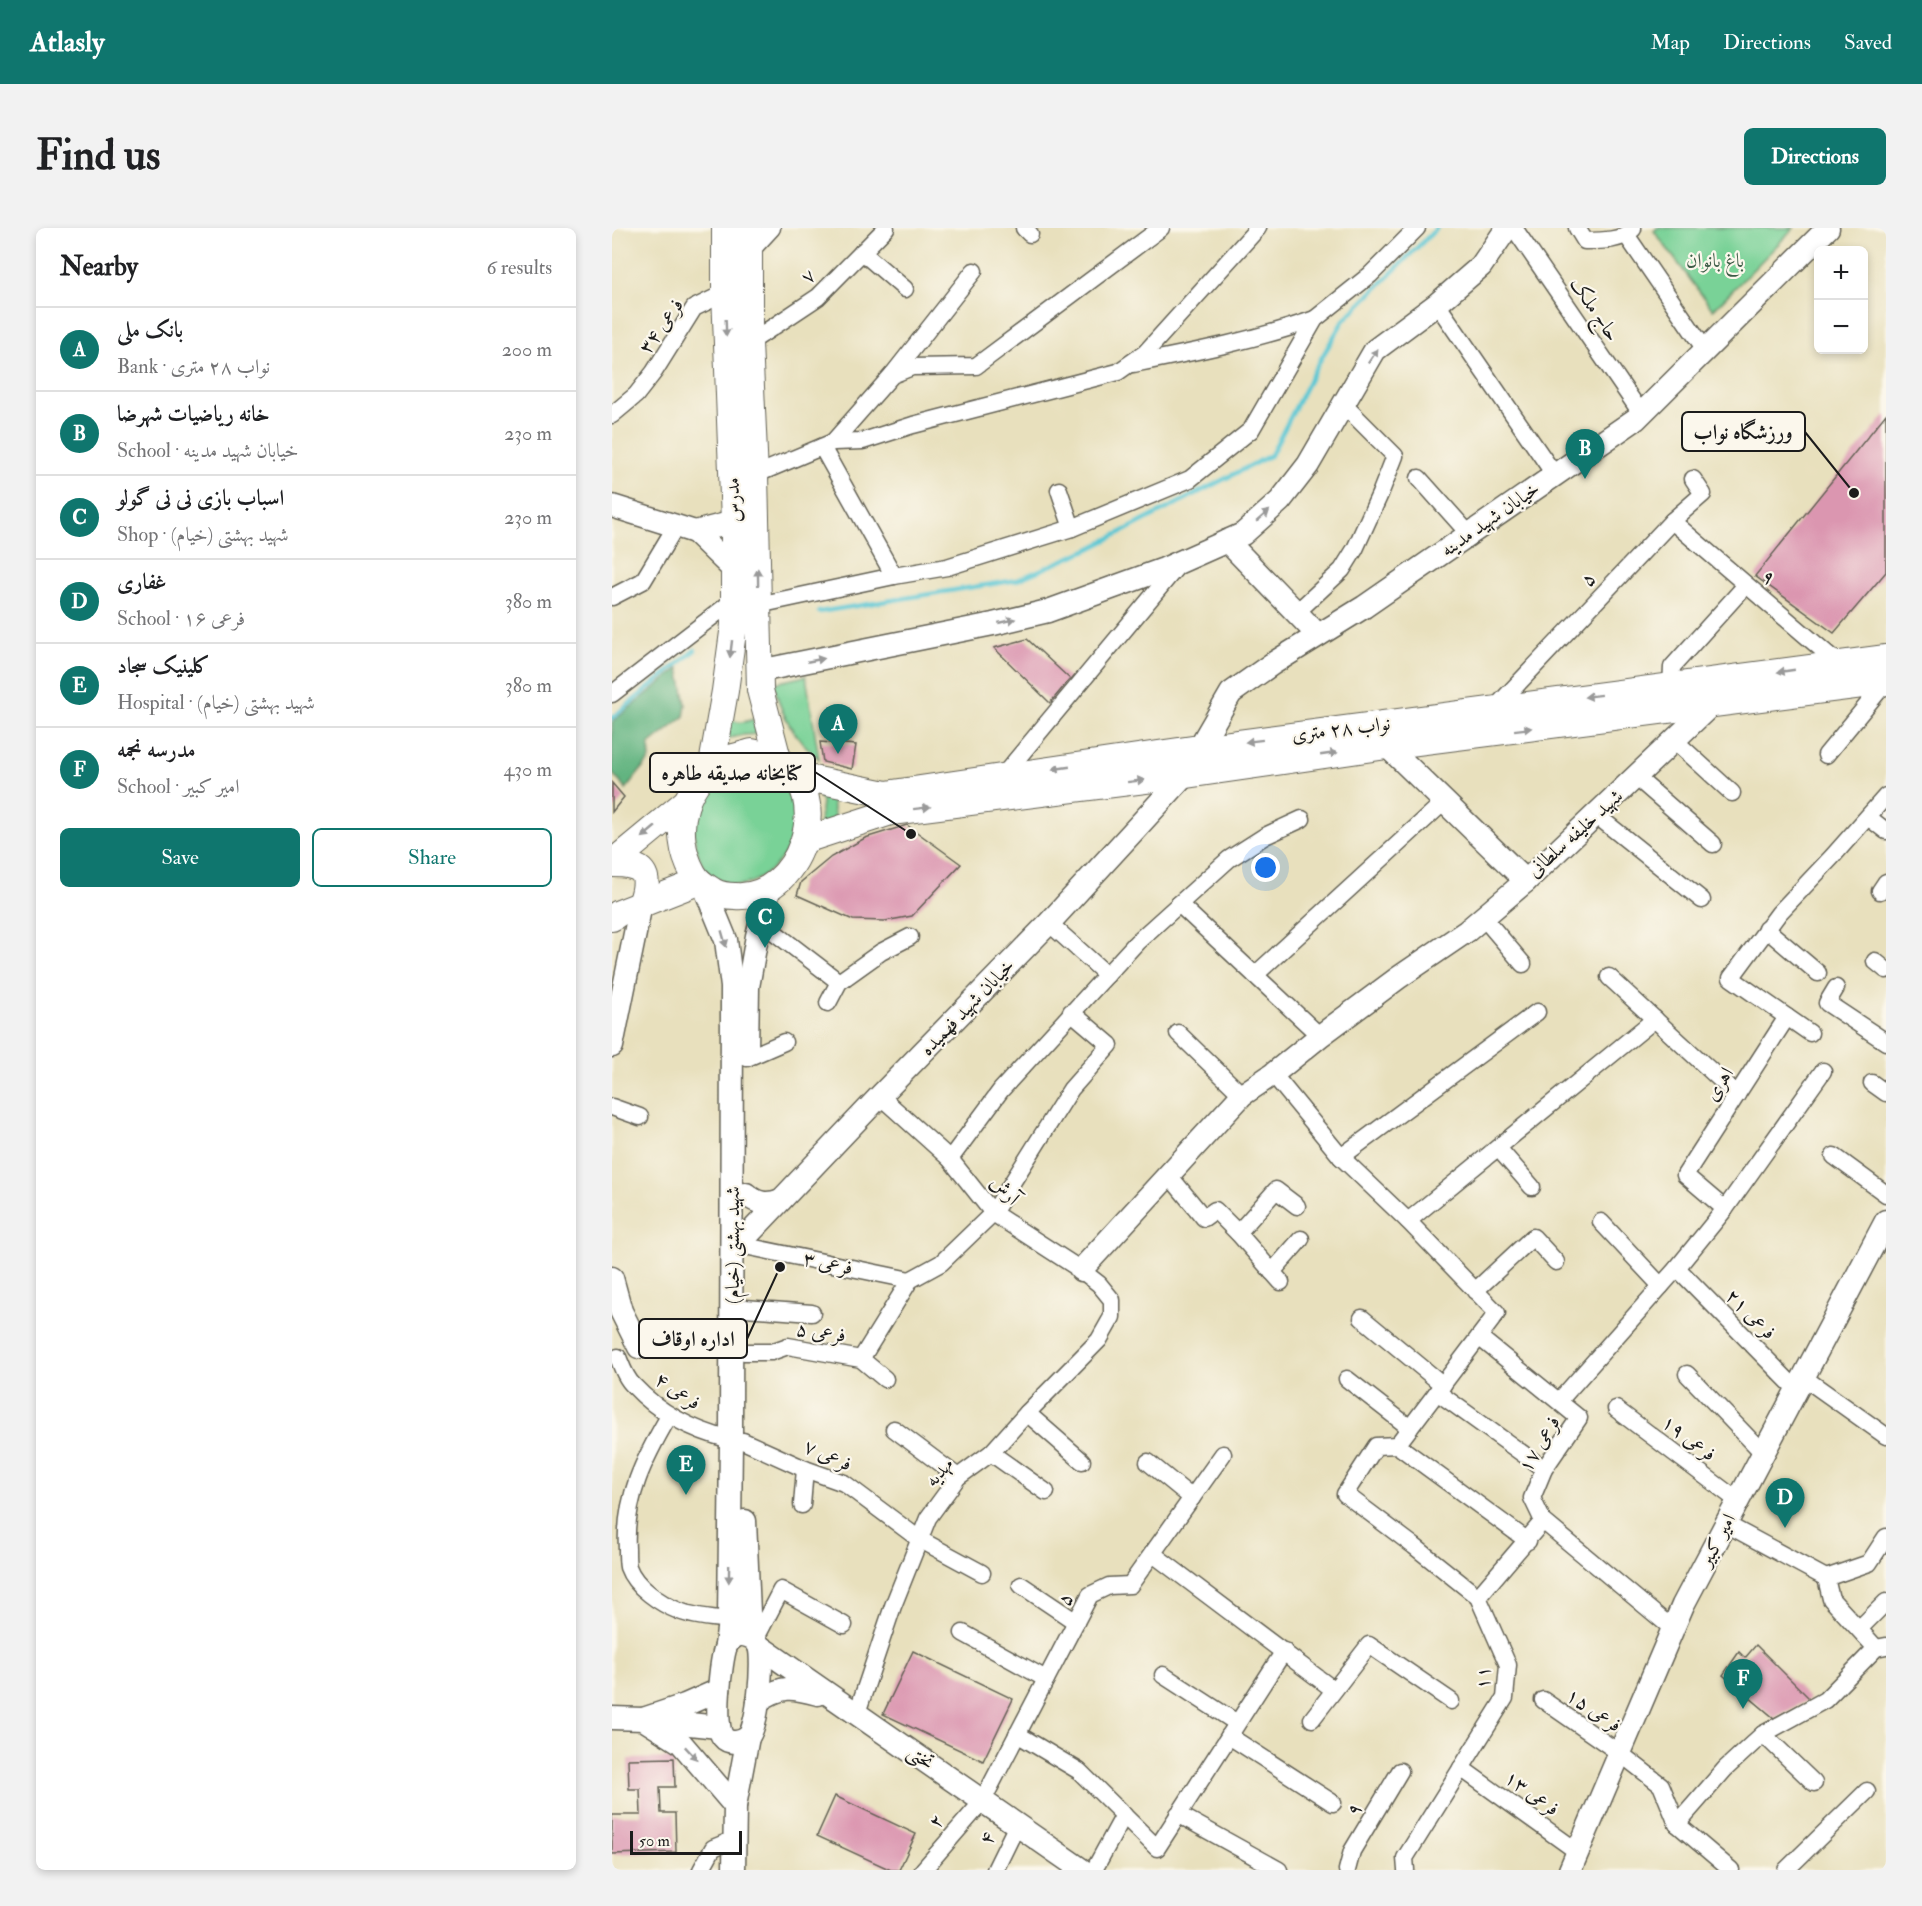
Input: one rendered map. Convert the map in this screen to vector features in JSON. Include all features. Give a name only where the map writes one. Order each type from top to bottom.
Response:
[{"type":"main road","name":"مدرس","points":[[725,228],[725,293],[735,571],[746,602],[759,681],[778,759]]},
{"type":"main road","name":"مدرس","points":[[711,770],[734,625],[746,602],[755,475],[749,343],[749,228]]},
{"type":"main road","name":"نواب ۲۸ متری","points":[[798,776],[886,794],[1199,748],[1886,658]]},
{"type":"main road","points":[[725,691],[730,700],[738,704],[748,704],[756,699],[759,681]]},
{"type":"main road","name":"نواب ۲۸ متری","points":[[805,840],[891,812],[1886,682]]},
{"type":"main road","points":[[752,752],[778,759],[798,776],[807,799],[808,820],[805,840],[796,858],[770,887],[747,897],[720,895],[700,883],[686,860],[681,820],[687,801],[696,784],[711,770],[729,759],[752,752]]},
{"type":"main road","points":[[856,788],[849,797],[849,809],[855,819],[861,822]]},
{"type":"main road","points":[[612,863],[687,801]]},
{"type":"main road","points":[[612,863],[630,864],[641,868],[646,876],[647,889],[641,904]]},
{"type":"main road","points":[[612,918],[641,904],[700,883]]},
{"type":"street","points":[[749,253],[772,228]]},
{"type":"street","name":"۷","points":[[749,343],[818,297],[886,228]]},
{"type":"street","points":[[892,375],[912,367],[976,366],[1139,234],[1161,228]]},
{"type":"street","points":[[755,475],[828,445],[863,441],[913,425],[1118,372],[1145,353],[1258,228]]},
{"type":"street","points":[[1129,364],[1202,351],[1282,331],[1315,319],[1370,275],[1417,228]]},
{"type":"street","points":[[759,681],[1048,611],[1183,560],[1243,534],[1280,501],[1308,465],[1375,350],[1437,304],[1481,266],[1507,228]]},
{"type":"street","name":"حاج ملک","points":[[1514,228],[1641,413]]},
{"type":"street","points":[[1577,228],[1585,241],[1597,242],[1631,232],[1706,351]]},
{"type":"street","name":"خیابان شهید مدینه","points":[[1199,748],[1231,693],[1364,607],[1636,419],[1828,228]]},
{"type":"street","points":[[862,252],[905,289]]},
{"type":"street","points":[[828,445],[892,375],[974,271]]},
{"type":"street","name":"فرعی ۳۴","points":[[612,416],[636,395],[654,372],[694,308],[725,293]]},
{"type":"street","points":[[1437,304],[1554,474]]},
{"type":"street","points":[[612,694],[746,602],[947,567],[1072,528],[1190,479],[1251,430],[1315,319]]},
{"type":"street","points":[[1297,612],[1342,570],[1355,549],[1395,456],[1344,405]]},
{"type":"street","points":[[828,445],[894,576]]},
{"type":"street","points":[[1419,478],[1469,534]]},
{"type":"street","name":"۵","points":[[1494,709],[1672,521],[1703,494],[1693,478]]},
{"type":"street","points":[[1059,490],[1072,528]]},
{"type":"street","points":[[612,506],[685,529],[735,571]]},
{"type":"street","name":"۹","points":[[1672,521],[1839,664]]},
{"type":"street","points":[[612,597],[643,581],[685,529],[735,522]]},
{"type":"street","points":[[1227,541],[1318,635]]},
{"type":"street","points":[[1002,777],[1183,560]]},
{"type":"street","points":[[1671,686],[1672,667],[1746,585]]},
{"type":"street","points":[[1827,755],[1886,682]]},
{"type":"street","name":"شهید خلیفه سلطانی","points":[[1388,746],[1526,881],[1711,705]]},
{"type":"street","points":[[1674,740],[1732,793]]},
{"type":"street","name":"خیابان شهید فهمیده","points":[[745,1242],[781,1200],[1049,923],[1185,775]]},
{"type":"street","points":[[1636,777],[1713,844]]},
{"type":"street","points":[[1810,1033],[1731,978],[1779,913],[1886,796]]},
{"type":"street","points":[[1255,975],[1445,801]]},
{"type":"street","points":[[1596,815],[1702,900]]},
{"type":"street","points":[[1868,817],[1886,831]]},
{"type":"street","points":[[950,1159],[1001,1090],[1137,942],[1229,859],[1265,836],[1302,819]]},
{"type":"street","points":[[1081,1270],[1242,1095],[1273,1074],[1398,978],[1467,931],[1526,881]]},
{"type":"street","name":"شهید بهشتی (خیام)","points":[[700,883],[726,940],[732,987],[737,1440],[746,1589],[760,1676],[758,1701],[748,1737]]},
{"type":"street","name":"شهید بهشتی (خیام)","points":[[720,1732],[719,1689],[729,1620],[737,1440],[744,1352],[748,987],[770,887]]},
{"type":"street","points":[[612,1046],[641,904]]},
{"type":"street","points":[[1179,904],[1320,1036]]},
{"type":"street","points":[[1483,917],[1523,964]]},
{"type":"street","points":[[761,922],[839,982]]},
{"type":"street","points":[[1049,923],[1107,975]]},
{"type":"street","points":[[1766,929],[1818,973]]},
{"type":"street","points":[[828,1003],[839,982],[881,952],[910,937]]},
{"type":"street","points":[[1610,977],[1737,1095]]},
{"type":"street","points":[[1836,988],[1827,1003],[1886,1042]]},
{"type":"street","points":[[861,1359],[910,1280],[941,1263],[993,1213],[1071,1089],[1110,1045],[1071,1012]]},
{"type":"street","points":[[1341,1157],[1537,1012]]},
{"type":"street","name":"اهری","points":[[1725,1209],[1685,1175],[1787,1017]]},
{"type":"street","points":[[1408,1221],[1655,1019]]},
{"type":"street","points":[[1178,1034],[1242,1095]]},
{"type":"street","points":[[747,1058],[784,1042]]},
{"type":"street","points":[[1560,1401],[1677,1268],[1725,1209],[1823,1071]]},
{"type":"street","points":[[1273,1074],[1341,1157],[1408,1221],[1497,1313],[1397,1445],[1528,1541]]},
{"type":"street","name":"آرش","points":[[880,1096],[950,1159],[993,1213],[1081,1270],[1099,1284],[1112,1300]]},
{"type":"street","points":[[612,1107],[640,1117]]},
{"type":"street","points":[[1498,1148],[1532,1187]]},
{"type":"street","points":[[1834,1156],[1886,1194]]},
{"type":"street","points":[[1168,1174],[1204,1218],[1215,1210],[1276,1277],[1301,1239]]},
{"type":"street","points":[[1238,1233],[1276,1190],[1297,1206]]},
{"type":"street","points":[[746,1194],[764,1204],[781,1200]]},
{"type":"street","name":"امیر کبیر","points":[[1574,1861],[1683,1605],[1886,1221]]},
{"type":"street","points":[[1601,1222],[1661,1286]]},
{"type":"street","points":[[1475,1291],[1533,1237],[1556,1262]]},
{"type":"street","name":"فرعی ۳","points":[[745,1242],[910,1280]]},
{"type":"street","name":"فرعی ۲۱","points":[[1677,1268],[1800,1383],[1886,1436]]},
{"type":"street","points":[[612,1278],[621,1311],[639,1347],[615,1359]]},
{"type":"street","name":"مهدیه","points":[[857,1713],[893,1606],[928,1518],[958,1477],[991,1453],[1027,1413],[1100,1340],[1112,1317],[1112,1300]]},
{"type":"street","points":[[745,1308],[812,1312]]},
{"type":"street","points":[[1362,1318],[1440,1389],[1544,1469]]},
{"type":"street","name":"فرعی ۱۷","points":[[1479,1337],[1580,1418],[1544,1469],[1532,1498],[1543,1521]]},
{"type":"street","name":"فرعی ۵","points":[[744,1352],[771,1352],[788,1346],[861,1359],[885,1379]]},
{"type":"street","name":"فرعی ۴","points":[[615,1359],[633,1386],[669,1416],[708,1434],[737,1440]]},
{"type":"street","points":[[1687,1374],[1763,1453]]},
{"type":"street","points":[[1347,1379],[1410,1428]]},
{"type":"street","name":"فرعی ۱۹","points":[[1616,1409],[1738,1501]]},
{"type":"street","points":[[1027,1413],[1082,1461]]},
{"type":"street","points":[[669,1416],[644,1459],[631,1500],[626,1531],[619,1540],[628,1567],[639,1584],[657,1599],[680,1612],[729,1620]]},
{"type":"street","points":[[894,1430],[958,1477]]},
{"type":"street","name":"فرعی ۷","points":[[737,1440],[844,1483],[919,1539],[982,1573]]},
{"type":"street","name":"۱۱","points":[[1397,1445],[1376,1446],[1345,1494],[1478,1597],[1508,1665],[1505,1698],[1405,1858],[1406,1870]]},
{"type":"street","points":[[991,1453],[1046,1492]]},
{"type":"street","name":"۵","points":[[982,1802],[1090,1595],[1109,1586],[1130,1585],[1223,1454]]},
{"type":"street","points":[[1148,1462],[1192,1498]]},
{"type":"street","points":[[802,1505],[806,1469]]},
{"type":"street","points":[[1478,1597],[1543,1521],[1673,1629]]},
{"type":"street","points":[[1726,1524],[1826,1578],[1869,1563],[1886,1537]]},
{"type":"street","points":[[1153,1554],[1334,1690]]},
{"type":"street","points":[[1731,1870],[1677,1824],[1725,1769],[1763,1734],[1825,1700],[1881,1647],[1831,1599],[1826,1578]]},
{"type":"street","points":[[1021,1585],[1076,1622]]},
{"type":"street","points":[[726,1646],[732,1638],[740,1634],[755,1641],[782,1590],[844,1625]]},
{"type":"street","points":[[1860,1629],[1886,1602]]},
{"type":"street","points":[[963,1634],[1046,1679]]},
{"type":"street","name":"تختی","points":[[755,1641],[833,1698],[1082,1870]]},
{"type":"street","points":[[1312,1719],[1369,1646],[1451,1701]]},
{"type":"street","points":[[1017,1734],[1079,1771],[1157,1848],[1284,1651]]},
{"type":"street","points":[[1163,1675],[1333,1803]]},
{"type":"street","points":[[758,1701],[773,1691],[793,1687],[833,1698]]},
{"type":"street","points":[[643,1719],[685,1705],[719,1689]]},
{"type":"street","name":"فرعی ۱۵","points":[[1543,1700],[1661,1785],[1677,1824]]},
{"type":"street","points":[[612,1718],[643,1719],[720,1732],[730,1742],[739,1742],[748,1737]]},
{"type":"street","points":[[643,1719],[681,1743],[735,1806]]},
{"type":"street","points":[[720,1732],[735,1806]]},
{"type":"street","points":[[1763,1734],[1814,1783]]},
{"type":"street","points":[[734,1870],[735,1806],[748,1737]]},
{"type":"street","name":"فرعی ۱۳","points":[[1461,1768],[1574,1861]]},
{"type":"street","name":"۹","points":[[1347,1870],[1352,1851],[1400,1771]]},
{"type":"street","points":[[1786,1870],[1867,1791]]},
{"type":"street","name":"۲","points":[[923,1870],[982,1802]]},
{"type":"street","points":[[1178,1814],[1279,1870]]},
{"type":"street","points":[[1094,1870],[1124,1815]]},
{"type":"street","name":"۴","points":[[995,1870],[1017,1825]]},
{"type":"street","points":[[701,1870],[713,1848],[735,1839]]},
{"type":"green space","name":"باغ بانوان","points":[[1657,228],[1794,228],[1713,310],[1654,231]]},
{"type":"green space","points":[[679,668],[686,704],[684,717],[649,745],[650,759],[626,789],[612,773],[612,722]]},
{"type":"green space","points":[[806,676],[819,759],[790,725],[780,705],[774,683]]},
{"type":"green space","points":[[726,717],[739,722],[753,719],[757,734],[721,740]]},
{"type":"green space","points":[[752,765],[770,769],[785,781],[796,808],[795,828],[788,847],[774,867],[753,881],[742,885],[730,884],[711,876],[705,869],[695,841],[694,827],[702,799],[710,787],[721,777],[739,768]]},
{"type":"green space","points":[[815,788],[838,790],[833,806],[838,823],[819,828],[822,802]]},
{"type":"building","points":[[1886,414],[1886,572],[1834,633],[1755,576]]},
{"type":"building","points":[[1027,639],[1070,679],[1050,703],[994,648]]},
{"type":"building","points":[[820,742],[856,745],[852,769],[823,762]]},
{"type":"building","points":[[612,783],[624,797],[612,812]]},
{"type":"building","points":[[907,825],[961,864],[912,916],[885,921],[853,920],[797,895],[801,882],[831,857],[865,838]]},
{"type":"building","points":[[1756,1645],[1810,1699],[1774,1718],[1723,1675],[1739,1652],[1745,1658]]},
{"type":"building","points":[[913,1651],[1013,1699],[983,1761],[883,1714]]},
{"type":"building","points":[[674,1758],[675,1787],[660,1787],[661,1813],[675,1813],[676,1852],[612,1854],[612,1815],[641,1815],[640,1789],[629,1789],[628,1759]]},
{"type":"building","points":[[835,1796],[916,1834],[899,1870],[891,1870],[817,1836]]},
{"type":"waterway","points":[[819,612],[1017,580],[1089,549],[1271,455],[1315,369],[1343,321],[1437,228]]},
{"type":"waterway","points":[[612,718],[695,650]]},
{"type":"place","name":"خانه ریاضیات شهرضا","points":[[1585,479]]},
{"type":"place","name":"ورزشگاه نواب","points":[[1854,493]]},
{"type":"place","name":"بانک ملی","points":[[838,754]]},
{"type":"place","name":"کتابخانه صدیقه طاهره","points":[[911,834]]},
{"type":"place","name":"اسباب بازی نی نی گولو","points":[[765,948]]},
{"type":"place","name":"اداره اوقاف","points":[[780,1267]]},
{"type":"place","name":"کلینیک سجاد","points":[[686,1495]]},
{"type":"place","name":"غفاری","points":[[1785,1528]]},
{"type":"place","name":"مدرسه نجمه","points":[[1743,1709]]}]
